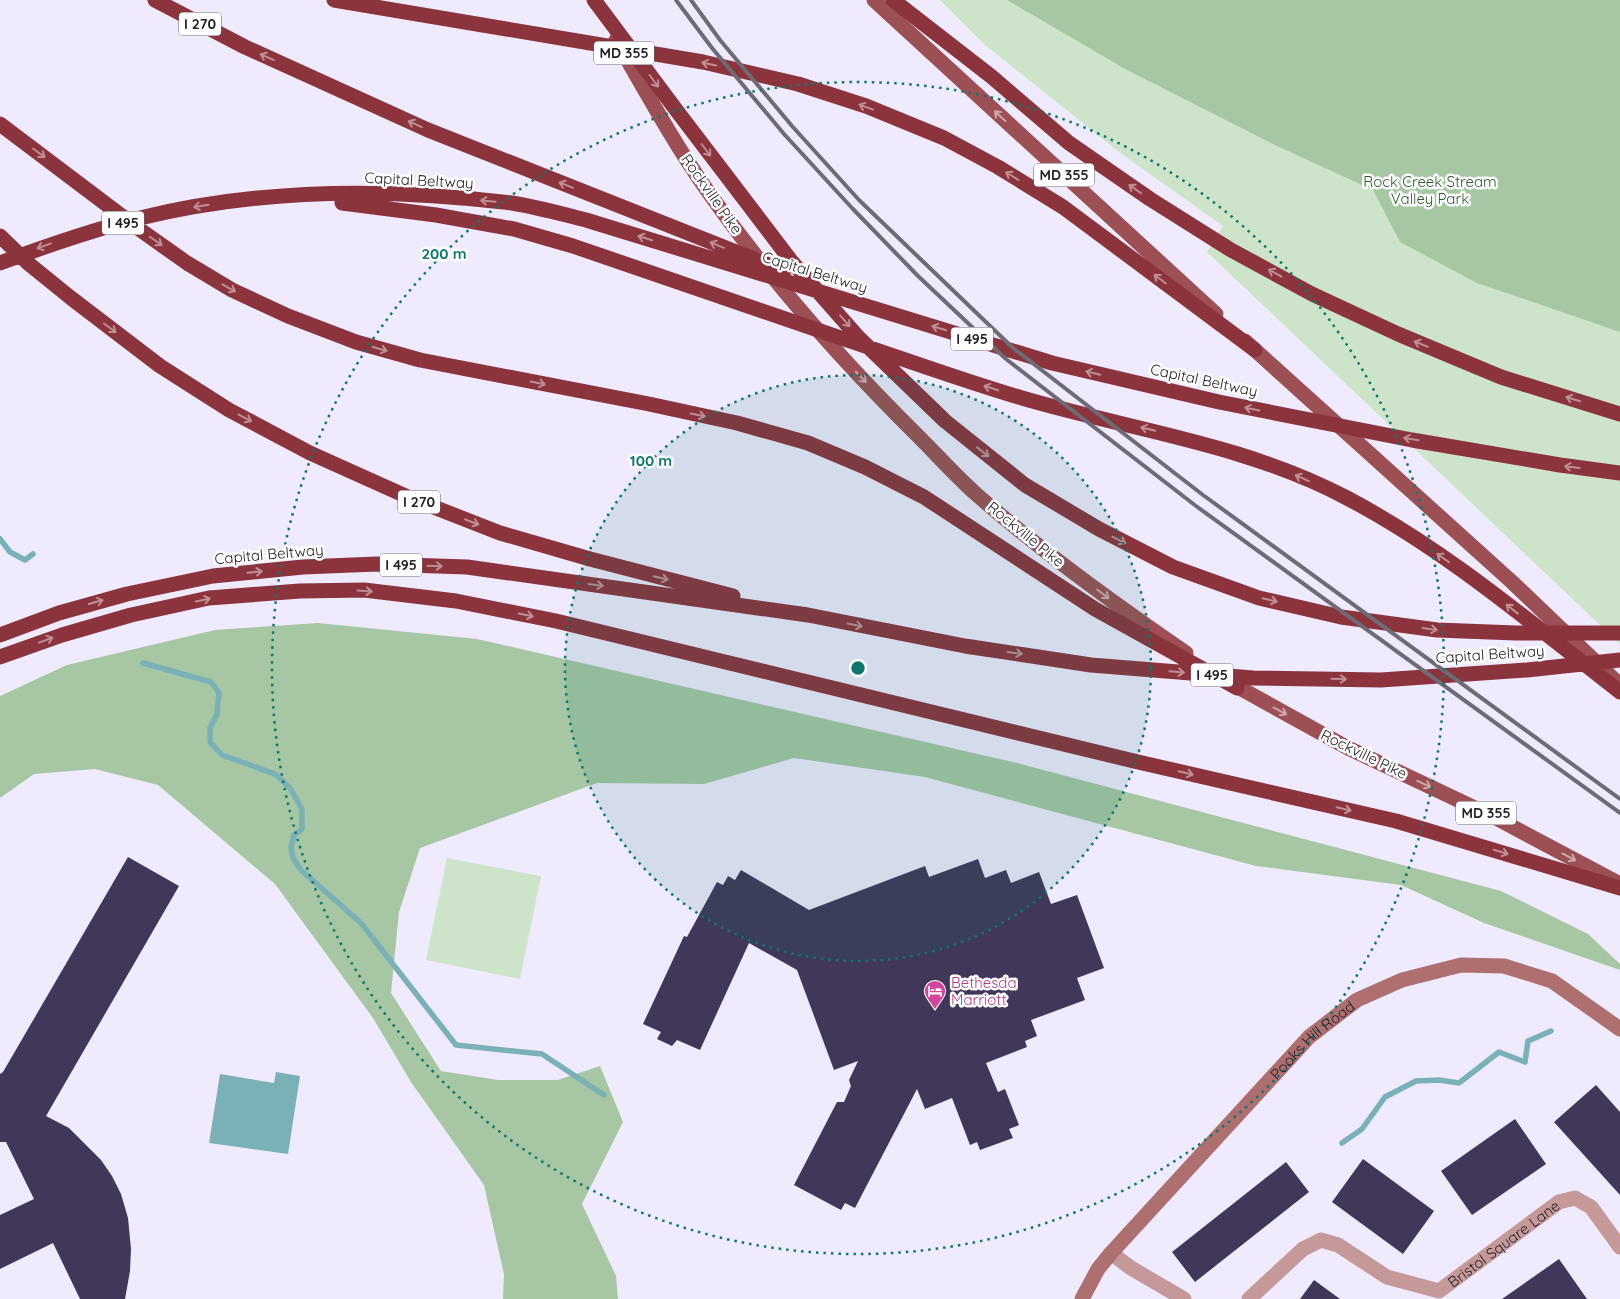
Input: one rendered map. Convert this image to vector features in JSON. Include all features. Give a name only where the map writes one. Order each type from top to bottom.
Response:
[{"type":"highway","name":"I 270","points":[[155,0],[245,47],[428,130],[893,314]]},
{"type":"highway","points":[[334,0],[703,62],[798,84],[866,106],[944,138],[998,167],[1063,207],[1255,350]]},
{"type":"highway","points":[[594,0],[676,111],[792,262],[858,337],[945,421],[1025,485],[1099,529],[1173,567],[1259,598],[1342,616],[1437,630],[1516,633],[1620,633]]},
{"type":"highway","points":[[893,0],[992,77],[1069,143],[1150,199],[1232,250],[1312,294],[1398,334],[1501,376],[1620,414]]},
{"type":"highway","points":[[0,124],[187,263],[232,290],[288,316],[356,342],[420,360],[650,404],[737,423],[808,443],[865,467],[924,497],[1094,609],[1237,688]]},
{"type":"highway","name":"Capital Beltway","points":[[0,263],[66,238],[141,218],[249,198],[309,194],[367,194],[432,196],[514,204],[586,220],[1052,363],[1219,402],[1412,440],[1560,466],[1620,473]]},
{"type":"highway","points":[[249,198],[362,204],[514,229],[574,246],[1023,398],[1208,444],[1276,466],[1347,498],[1415,539],[1483,586],[1620,692]]},
{"type":"highway","name":"I 270","points":[[0,236],[29,264],[160,366],[230,410],[310,453],[408,498],[500,533],[572,554],[808,615]]},
{"type":"highway","name":"Capital Beltway","points":[[0,635],[59,613],[127,594],[213,576],[303,567],[378,564],[468,567],[808,615],[965,646],[1091,664],[1253,678],[1381,680],[1527,670],[1620,660]]},
{"type":"highway","points":[[0,656],[62,634],[132,615],[209,598],[300,591],[364,590],[456,601],[556,621],[1138,762],[1396,820],[1620,886]]},
{"type":"main road","name":"Rockville Pike","points":[[594,0],[654,107],[708,191],[767,271],[833,348],[975,492],[1027,536],[1126,612],[1237,688],[1348,748],[1494,817],[1620,886]]},
{"type":"main road","name":"MD 355","points":[[874,0],[1255,350],[1512,582],[1620,685]]},
{"type":"street","name":"Pooks Hill Road","points":[[1082,1299],[1098,1269],[1111,1253],[1309,1037],[1357,1000],[1402,980],[1461,965],[1504,966],[1552,980],[1620,1029]]},
{"type":"street","name":"Bristol Square Lane","points":[[1249,1299],[1303,1250],[1321,1240],[1338,1245],[1386,1277],[1439,1291],[1559,1202],[1575,1198],[1591,1207],[1620,1247]]},
{"type":"street","points":[[1111,1253],[1131,1268],[1184,1299]]},
{"type":"green space","name":"Rock Creek Stream Valley Park","points":[[940,0],[1620,0],[1620,644],[1207,252],[1223,226],[1119,152],[985,45]]},
{"type":"green space","points":[[1007,0],[1620,0],[1620,332],[1477,283],[1400,242],[1373,190],[1277,146],[1127,70]]},
{"type":"green space","points":[[318,623],[477,639],[1017,763],[1501,891],[1588,934],[1620,964],[1620,970],[1484,923],[1401,885],[1256,866],[925,777],[794,758],[704,784],[597,783],[420,848],[399,912],[391,993],[441,1071],[498,1080],[558,1080],[600,1066],[623,1122],[582,1204],[616,1276],[618,1299],[503,1299],[504,1274],[484,1185],[411,1082],[373,1018],[275,884],[158,785],[95,769],[34,774],[0,798],[0,696],[67,665],[215,630]]},
{"type":"green space","points":[[447,858],[541,876],[520,979],[426,960]]},
{"type":"shaded area","points":[[276,1072],[300,1076],[288,1154],[209,1143],[220,1074],[274,1083]]},
{"type":"building","points":[[128,857],[179,886],[46,1116],[69,1128],[101,1160],[121,1194],[128,1218],[131,1249],[130,1271],[125,1299],[80,1299],[53,1243],[0,1269],[0,1215],[34,1199],[6,1142],[0,1142],[0,1074],[3,1072]]},
{"type":"building","name":"Bethesda Marriott","points":[[978,859],[985,878],[1006,870],[1011,883],[1039,872],[1051,904],[1077,895],[1104,968],[1077,978],[1085,1000],[1031,1020],[1037,1036],[1025,1041],[1027,1047],[986,1063],[998,1092],[1005,1089],[1019,1125],[1009,1129],[1013,1138],[980,1150],[977,1142],[970,1145],[952,1098],[925,1109],[917,1089],[855,1208],[845,1203],[841,1210],[794,1185],[837,1102],[844,1102],[851,1086],[849,1080],[858,1061],[834,1070],[797,970],[749,943],[700,1050],[677,1040],[672,1046],[657,1039],[661,1032],[643,1024],[684,936],[687,937],[717,882],[723,885],[728,876],[735,880],[741,870],[809,910],[925,866],[929,877]]},
{"type":"building","points":[[1596,1085],[1620,1112],[1620,1195],[1554,1122]]},
{"type":"building","points":[[1515,1119],[1546,1164],[1472,1215],[1441,1171]]},
{"type":"building","points":[[1363,1159],[1434,1211],[1403,1254],[1332,1202]]},
{"type":"building","points":[[1286,1162],[1309,1192],[1195,1282],[1172,1252]]},
{"type":"building","points":[[1559,1259],[1587,1299],[1502,1299]]},
{"type":"building","points":[[1314,1280],[1340,1299],[1300,1299]]},
{"type":"waterway","points":[[0,539],[10,552],[25,560],[33,554]]},
{"type":"waterway","points":[[143,663],[211,682],[219,693],[217,714],[210,728],[210,742],[222,755],[275,774],[290,788],[302,809],[302,829],[294,835],[291,847],[293,858],[301,870],[361,923],[456,1045],[542,1054],[604,1095]]},
{"type":"waterway","points":[[1342,1143],[1362,1129],[1385,1097],[1416,1081],[1439,1080],[1459,1083],[1499,1052],[1525,1062],[1528,1041],[1551,1031]]},
{"type":"railway","points":[[676,0],[712,48],[784,134],[852,208],[918,276],[1006,359],[1196,506],[1620,813]]},
{"type":"railway","points":[[691,0],[720,40],[792,126],[859,200],[1013,348],[1203,495],[1620,799]]},
{"type":"place","name":"Bethesda Marriott","points":[[935,1010]]}]
